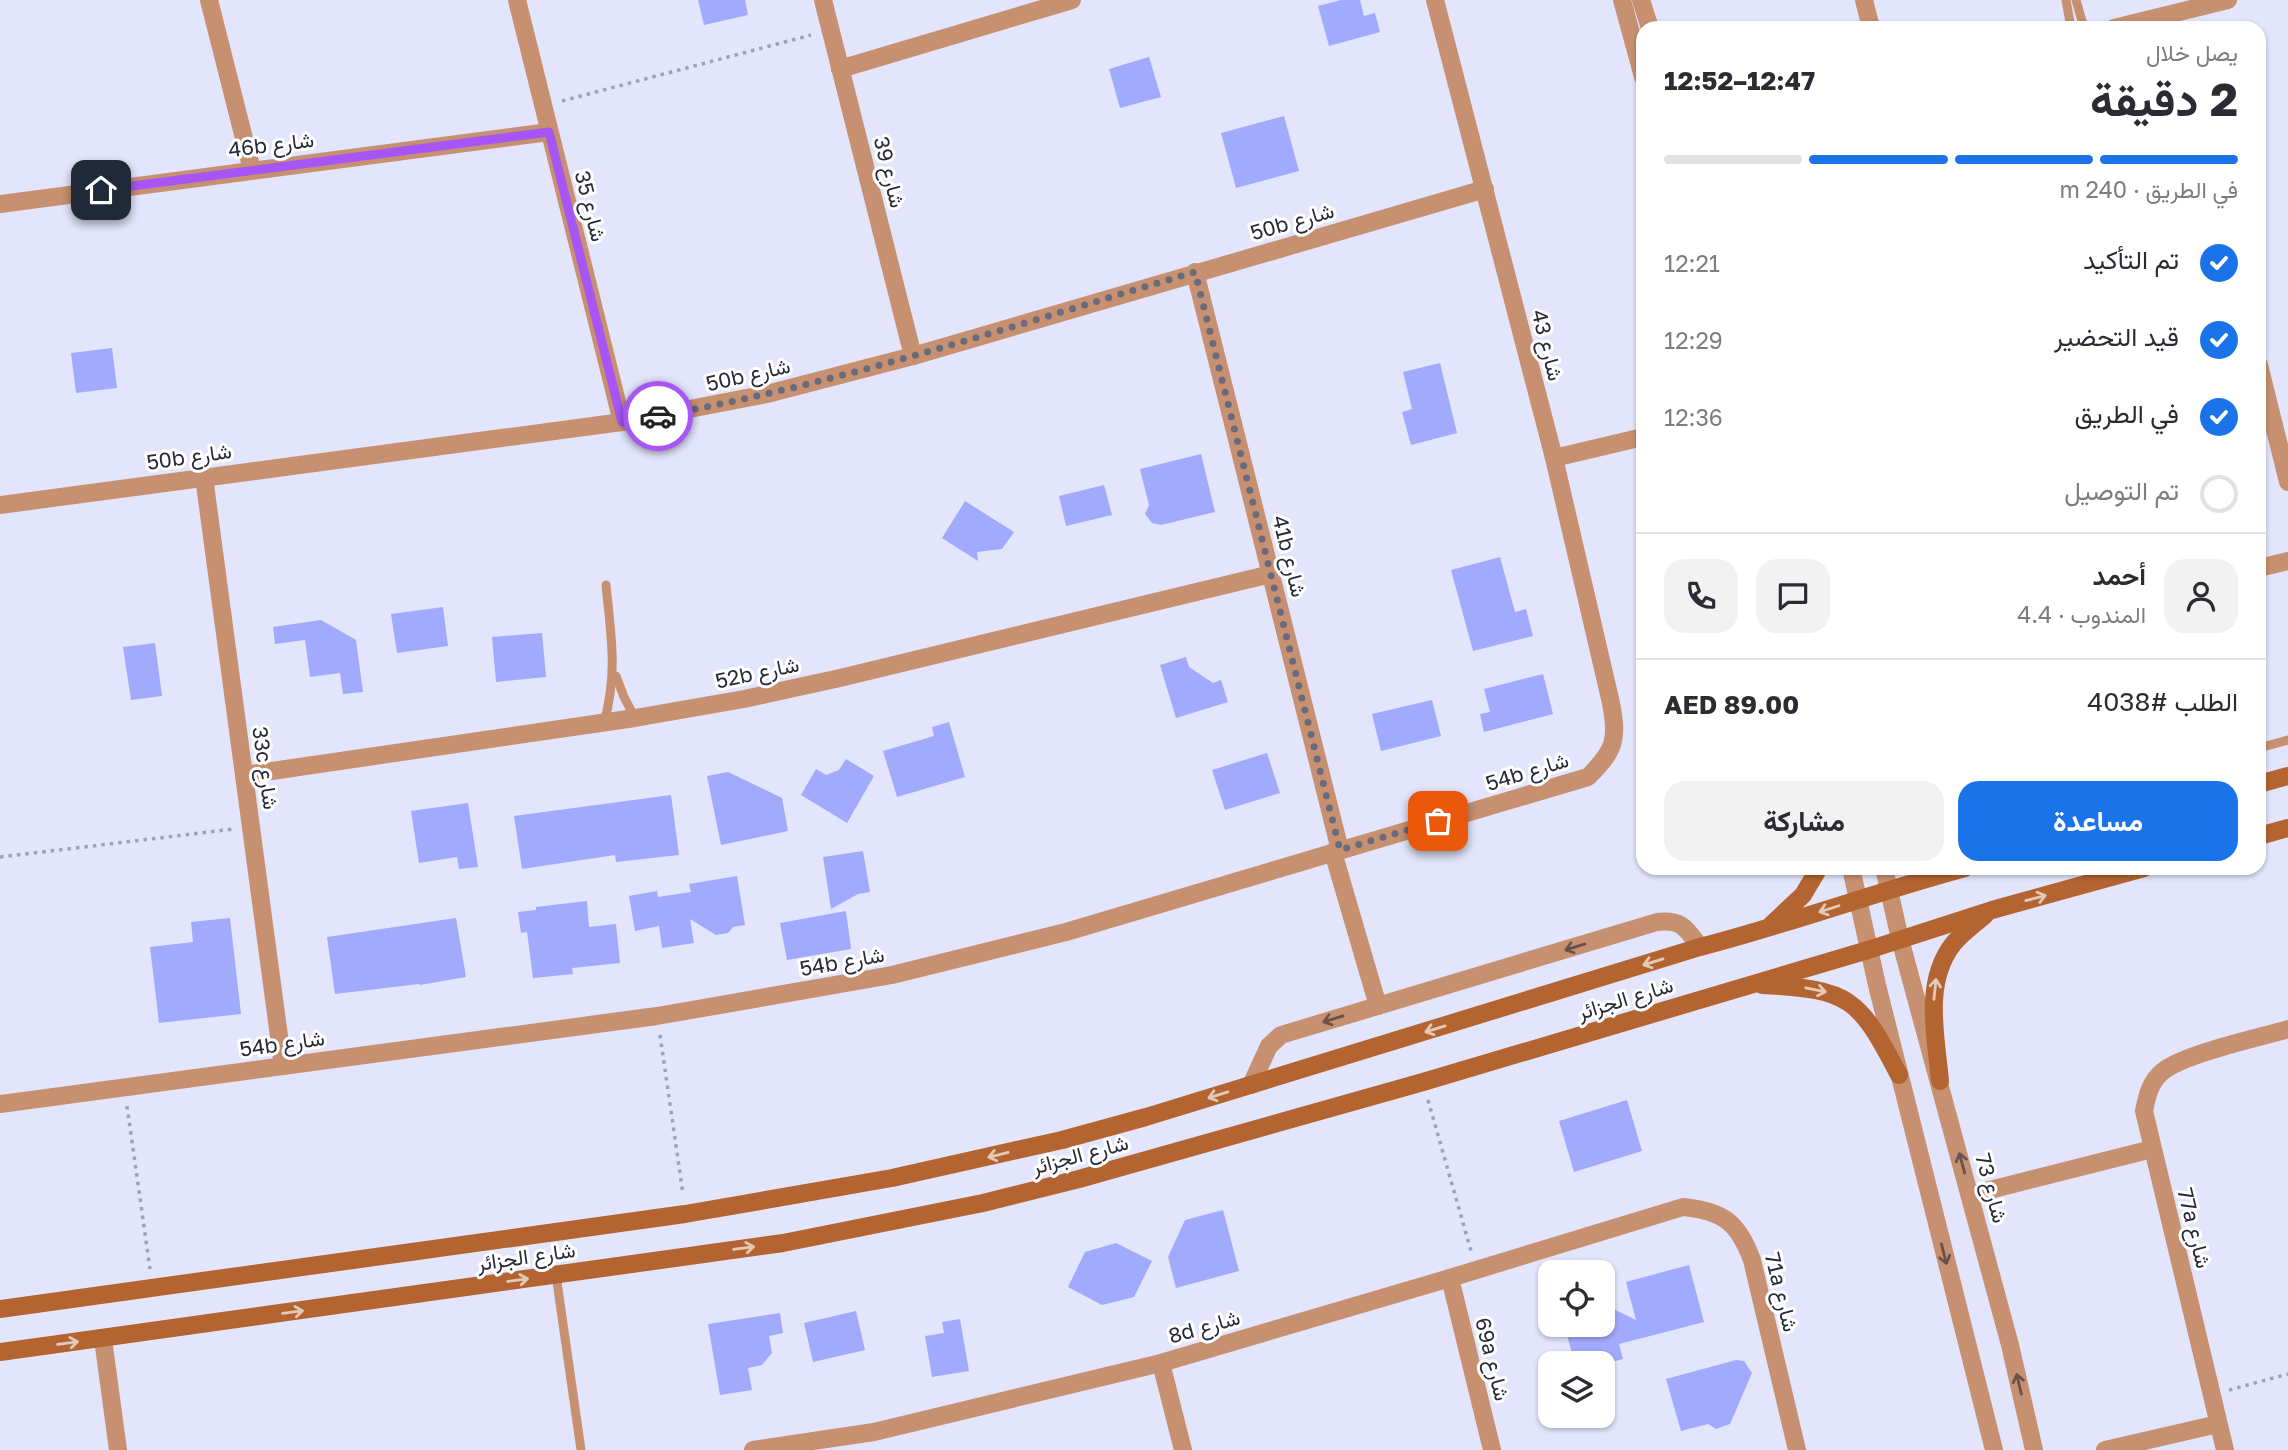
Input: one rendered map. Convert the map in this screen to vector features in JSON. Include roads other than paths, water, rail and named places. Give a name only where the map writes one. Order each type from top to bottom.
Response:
[{"type":"main road","points":[[2266,782],[2288,776]]},
{"type":"main road","points":[[2266,834],[2288,828]]},
{"type":"main road","points":[[1765,930],[1803,895],[1815,875]]},
{"type":"main road","name":"شارع الجزائر","points":[[0,1309],[685,1214],[806,1195],[977,1160],[1146,1117],[1941,875]]},
{"type":"main road","name":"شارع الجزائر","points":[[0,1352],[783,1243],[983,1203],[1079,1179],[1423,1082],[1868,950],[1992,910],[2119,875]]},
{"type":"main road","points":[[1940,1082],[1934,990],[1937,972],[1955,942],[1992,910]]},
{"type":"main road","points":[[1748,985],[1813,988],[1847,1002],[1872,1025],[1899,1075]]},
{"type":"street","points":[[209,0],[252,170]]},
{"type":"street","name":"شارع 35","points":[[517,0],[622,422]]},
{"type":"street","name":"شارع 39","points":[[823,0],[913,356]]},
{"type":"street","points":[[840,69],[1072,0]]},
{"type":"street","name":"شارع 43","points":[[1435,0],[1553,458],[1611,703]]},
{"type":"street","points":[[1622,0],[1636,51]]},
{"type":"street","points":[[1641,0],[1648,21]]},
{"type":"street","points":[[1864,0],[1869,21]]},
{"type":"street","points":[[2175,21],[2228,0]]},
{"type":"street","name":"46b شارع","points":[[0,204],[549,132]]},
{"type":"street","name":"50b شارع","points":[[0,505],[622,422],[767,394],[913,356],[1485,188]]},
{"type":"street","name":"41b شارع","points":[[1195,272],[1271,574],[1336,851],[1378,1006]]},
{"type":"street","points":[[2266,393],[2288,482]]},
{"type":"street","points":[[1553,458],[1636,439]]},
{"type":"street","name":"33c شارع","points":[[204,477],[283,1066]]},
{"type":"street","points":[[2266,566],[2288,561]]},
{"type":"street","name":"52b شارع","points":[[244,775],[604,723],[744,699],[1271,574]]},
{"type":"street","name":"54b شارع","points":[[0,1104],[657,1016],[892,975],[980,956],[1588,777],[1608,757],[1616,730],[1611,703]]},
{"type":"street","points":[[1853,875],[1868,950],[1994,1450]]},
{"type":"street","name":"شارع 73","points":[[1886,875],[1900,939],[2010,1345],[2034,1450]]},
{"type":"street","points":[[1251,1085],[1269,1046],[1281,1035],[1657,922],[1671,920],[1681,923],[1700,947]]},
{"type":"street","name":"77a شارع","points":[[2225,1450],[2144,1111],[2149,1090],[2162,1072],[2182,1061],[2288,1029]]},
{"type":"street","points":[[1970,1195],[2152,1149]]},
{"type":"street","name":"71a شارع","points":[[1660,1213],[1683,1207],[1707,1209],[1728,1220],[1744,1237],[1752,1260],[1797,1450]]},
{"type":"street","name":"8d شارع","points":[[753,1450],[876,1441],[1161,1363],[1660,1213]]},
{"type":"street","name":"69a شارع","points":[[1450,1278],[1493,1450]]},
{"type":"street","points":[[103,1339],[118,1450]]},
{"type":"street","points":[[1161,1363],[1183,1450]]},
{"type":"street","points":[[2105,1450],[2218,1424]]},
{"type":"lane","points":[[2066,0],[2070,21]]},
{"type":"lane","points":[[2076,0],[2082,21]]},
{"type":"lane","points":[[606,585],[614,668],[620,688],[635,718]]},
{"type":"lane","points":[[604,723],[614,668]]},
{"type":"lane","points":[[2266,746],[2288,740]]},
{"type":"lane","points":[[555,1275],[581,1450]]}]
